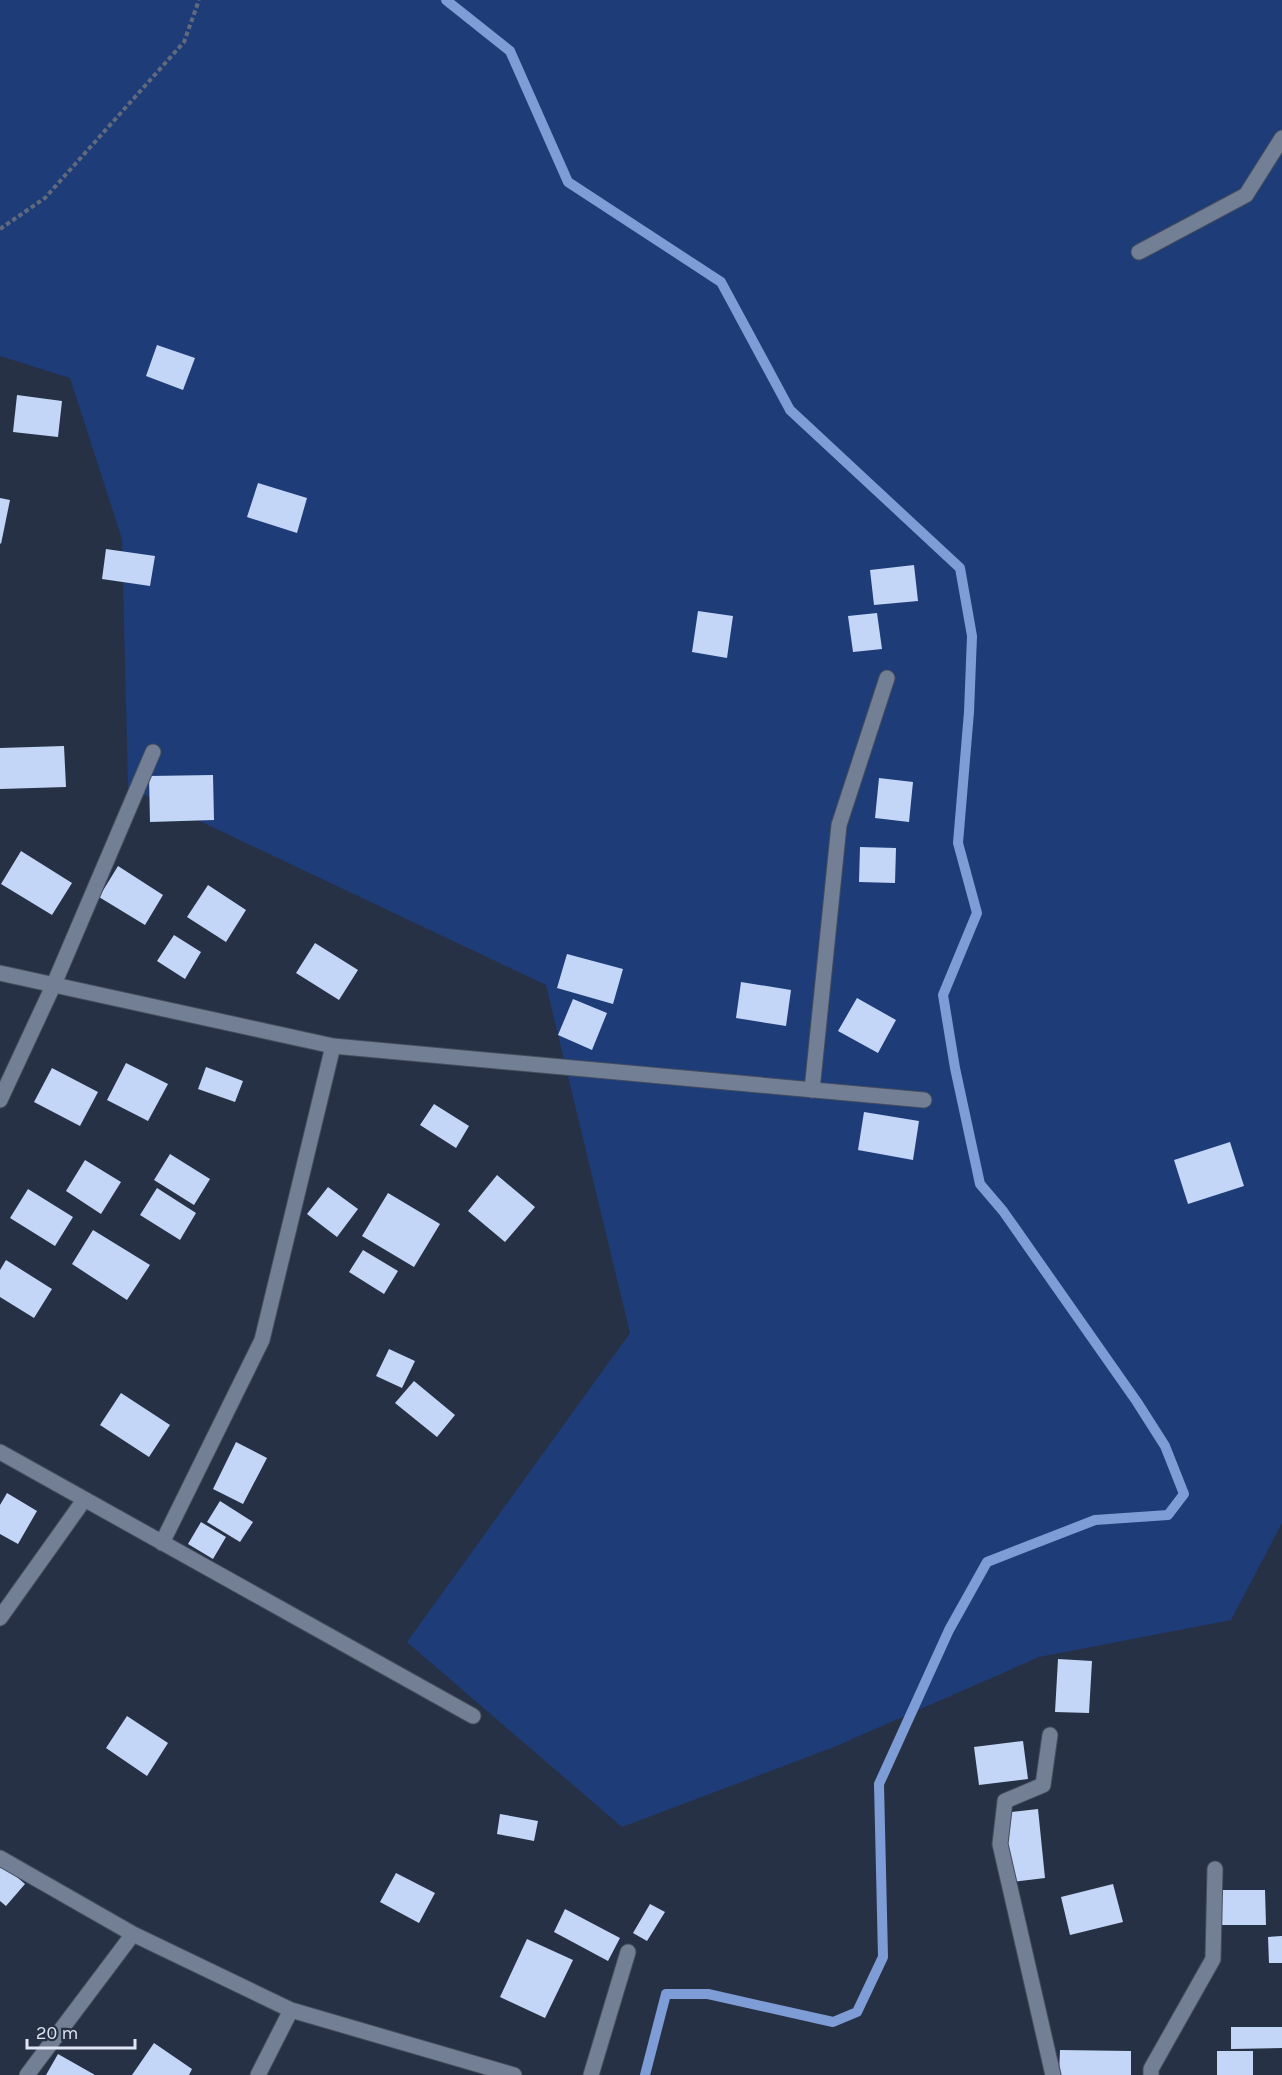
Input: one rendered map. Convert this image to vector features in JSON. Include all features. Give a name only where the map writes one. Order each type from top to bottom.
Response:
[{"type":"street","points":[[1139,252],[1246,195],[1282,138]]},
{"type":"street","points":[[812,1090],[838,825],[887,678]]},
{"type":"street","points":[[0,1100],[54,984],[153,753]]},
{"type":"street","points":[[0,973],[333,1046],[924,1100]]},
{"type":"street","points":[[162,1544],[262,1340],[333,1046]]},
{"type":"street","points":[[0,1452],[473,1716]]},
{"type":"street","points":[[0,1618],[84,1500]]},
{"type":"street","points":[[1050,1734],[1043,1785],[1005,1801],[999,1844],[1053,2075]]},
{"type":"street","points":[[0,1858],[132,1934],[291,2010],[514,2075]]},
{"type":"street","points":[[1151,2075],[1151,2069],[1213,1959],[1215,1869]]},
{"type":"street","points":[[27,2075],[132,1934]]},
{"type":"street","points":[[591,2075],[628,1952]]},
{"type":"street","points":[[258,2075],[291,2010]]},
{"type":"path","points":[[0,229],[45,198],[184,42],[199,0]]},
{"type":"shaded area","points":[[0,0],[1282,0],[1282,1523],[1231,1620],[1039,1657],[834,1747],[622,1827],[407,1642],[630,1333],[546,985],[128,787],[122,539],[70,378],[0,356]]},
{"type":"building","points":[[157,345],[195,358],[183,390],[146,376]]},
{"type":"building","points":[[17,395],[62,401],[58,437],[13,432]]},
{"type":"building","points":[[258,483],[307,498],[297,533],[247,517]]},
{"type":"building","points":[[0,498],[10,500],[1,544],[0,543]]},
{"type":"building","points":[[106,549],[155,556],[150,586],[102,579]]},
{"type":"building","points":[[914,565],[918,601],[874,605],[870,570]]},
{"type":"building","points":[[698,611],[733,616],[727,658],[692,652]]},
{"type":"building","points":[[877,613],[882,649],[853,652],[848,616]]},
{"type":"building","points":[[64,746],[66,787],[0,789],[0,748]]},
{"type":"building","points":[[213,775],[214,820],[150,822],[149,776]]},
{"type":"building","points":[[879,778],[913,782],[909,822],[875,818]]},
{"type":"building","points":[[860,847],[896,848],[895,883],[859,882]]},
{"type":"building","points":[[21,851],[72,883],[52,915],[1,884]]},
{"type":"building","points":[[118,866],[163,895],[145,925],[99,897]]},
{"type":"building","points":[[208,885],[246,910],[226,942],[187,917]]},
{"type":"building","points":[[174,935],[201,952],[185,979],[157,961]]},
{"type":"building","points":[[315,943],[358,970],[339,1000],[296,973]]},
{"type":"building","points":[[567,954],[623,969],[613,1004],[557,988]]},
{"type":"building","points":[[741,982],[791,990],[786,1026],[736,1018]]},
{"type":"building","points":[[857,998],[896,1020],[878,1053],[838,1031]]},
{"type":"building","points":[[573,999],[607,1013],[592,1050],[558,1035]]},
{"type":"building","points":[[126,1063],[168,1084],[148,1121],[107,1100]]},
{"type":"building","points":[[206,1067],[243,1081],[235,1102],[198,1089]]},
{"type":"building","points":[[52,1068],[98,1092],[80,1126],[34,1102]]},
{"type":"building","points":[[434,1104],[469,1126],[456,1148],[420,1125]]},
{"type":"building","points":[[864,1112],[919,1121],[913,1160],[858,1150]]},
{"type":"building","points":[[1230,1142],[1244,1186],[1188,1204],[1174,1160]]},
{"type":"building","points":[[170,1154],[210,1179],[194,1205],[154,1180]]},
{"type":"building","points":[[85,1160],[121,1182],[101,1214],[66,1191]]},
{"type":"building","points":[[497,1175],[535,1207],[505,1242],[468,1211]]},
{"type":"building","points":[[328,1187],[358,1209],[337,1237],[307,1214]]},
{"type":"building","points":[[157,1188],[196,1213],[180,1240],[140,1215]]},
{"type":"building","points":[[28,1189],[73,1217],[55,1246],[10,1218]]},
{"type":"building","points":[[388,1193],[440,1224],[414,1267],[362,1236]]},
{"type":"building","points":[[93,1230],[150,1265],[127,1300],[72,1264]]},
{"type":"building","points":[[363,1250],[398,1271],[384,1294],[349,1272]]},
{"type":"building","points":[[6,1260],[52,1289],[34,1318],[0,1297],[0,1270]]},
{"type":"building","points":[[389,1349],[415,1361],[402,1388],[376,1376]]},
{"type":"building","points":[[414,1381],[455,1415],[437,1437],[395,1403]]},
{"type":"building","points":[[121,1393],[170,1425],[149,1457],[100,1425]]},
{"type":"building","points":[[236,1442],[267,1458],[243,1504],[213,1489]]},
{"type":"building","points":[[7,1493],[37,1511],[18,1544],[0,1534],[0,1505]]},
{"type":"building","points":[[220,1501],[253,1522],[240,1542],[207,1522]]},
{"type":"building","points":[[201,1522],[226,1537],[213,1559],[188,1544]]},
{"type":"building","points":[[1058,1659],[1092,1661],[1089,1713],[1055,1712]]},
{"type":"building","points":[[127,1716],[168,1743],[147,1776],[106,1748]]},
{"type":"building","points":[[1023,1741],[1028,1779],[979,1785],[974,1747]]},
{"type":"building","points":[[1038,1809],[1045,1878],[1012,1882],[1004,1813]]},
{"type":"building","points":[[500,1814],[538,1821],[534,1841],[497,1834]]},
{"type":"building","points":[[3,1865],[25,1884],[6,1906],[0,1901],[0,1868]]},
{"type":"building","points":[[396,1873],[435,1893],[419,1923],[380,1902]]},
{"type":"building","points":[[1113,1884],[1123,1922],[1070,1935],[1061,1897]]},
{"type":"building","points":[[1217,1890],[1265,1890],[1266,1925],[1217,1925]]},
{"type":"building","points":[[650,1904],[665,1912],[647,1941],[633,1933]]},
{"type":"building","points":[[565,1909],[620,1938],[608,1961],[554,1932]]},
{"type":"building","points":[[1282,1936],[1282,1963],[1269,1963],[1268,1937]]},
{"type":"building","points":[[527,1939],[573,1960],[545,2018],[500,1997]]},
{"type":"building","points":[[1231,2027],[1282,2027],[1282,2048],[1231,2049]]},
{"type":"building","points":[[154,2043],[192,2069],[189,2075],[132,2075]]},
{"type":"building","points":[[1060,2050],[1131,2051],[1131,2075],[1059,2075]]},
{"type":"building","points":[[1217,2051],[1253,2051],[1253,2075],[1217,2075]]},
{"type":"building","points":[[58,2054],[95,2075],[46,2075]]},
{"type":"waterway","points":[[446,0],[510,51],[568,182],[721,282],[790,410],[960,568],[972,636],[969,712],[958,843],[977,913],[943,995],[955,1068],[980,1184],[1003,1211],[1137,1402],[1165,1446],[1184,1494],[1168,1515],[1095,1520],[987,1562],[949,1630],[879,1784],[883,1957],[857,2012],[833,2022],[708,1994],[666,1994],[645,2075]]}]
